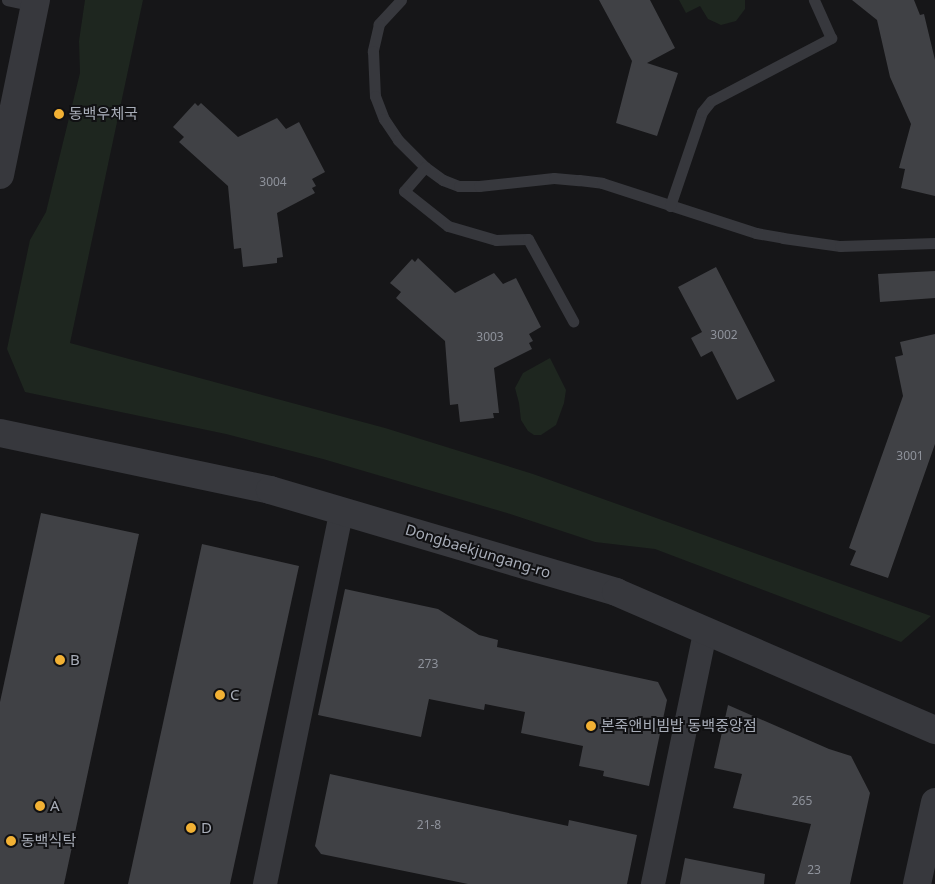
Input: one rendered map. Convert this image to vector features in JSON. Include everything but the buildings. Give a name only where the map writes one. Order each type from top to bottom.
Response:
[{"type":"street","points":[[0,175],[36,3]]},
{"type":"street","name":"Dongbaekjungang-ro","points":[[0,433],[270,490],[616,592],[935,730]]},
{"type":"street","points":[[265,884],[342,510]]},
{"type":"street","points":[[653,884],[705,632]]},
{"type":"street","points":[[917,884],[935,802]]},
{"type":"lane","points":[[7,0],[36,3]]},
{"type":"lane","points":[[401,0],[379,24],[374,51],[375,96],[384,119],[398,140],[425,168],[443,180],[459,186],[478,186],[554,178],[602,183],[756,233],[782,238],[840,246],[935,243]]},
{"type":"lane","points":[[670,206],[702,112],[711,101],[831,38],[814,0]]},
{"type":"lane","points":[[425,168],[404,191],[448,226],[496,240],[528,239],[573,321]]},
{"type":"shaded area","points":[[85,0],[143,0],[70,343],[385,428],[533,474],[931,616],[901,642],[655,549],[595,542],[507,513],[323,459],[226,434],[25,392],[7,349],[30,240],[46,212],[80,73],[79,41]]},
{"type":"shaded area","points":[[679,0],[745,0],[745,9],[736,21],[721,25],[708,19],[700,6],[686,13]]},
{"type":"shaded area","points":[[550,358],[566,390],[564,403],[556,425],[541,435],[534,435],[528,431],[521,420],[515,388],[523,373]]},
{"type":"place","name":"동백우체국","points":[[59,114]]},
{"type":"place","name":"B","points":[[60,660]]},
{"type":"place","name":"C","points":[[220,695]]},
{"type":"place","name":"본죽앤비빔밥 동백중앙점","points":[[591,726]]},
{"type":"place","name":"A","points":[[40,806]]},
{"type":"place","name":"D","points":[[191,828]]},
{"type":"place","name":"동백식탁","points":[[11,841]]}]
